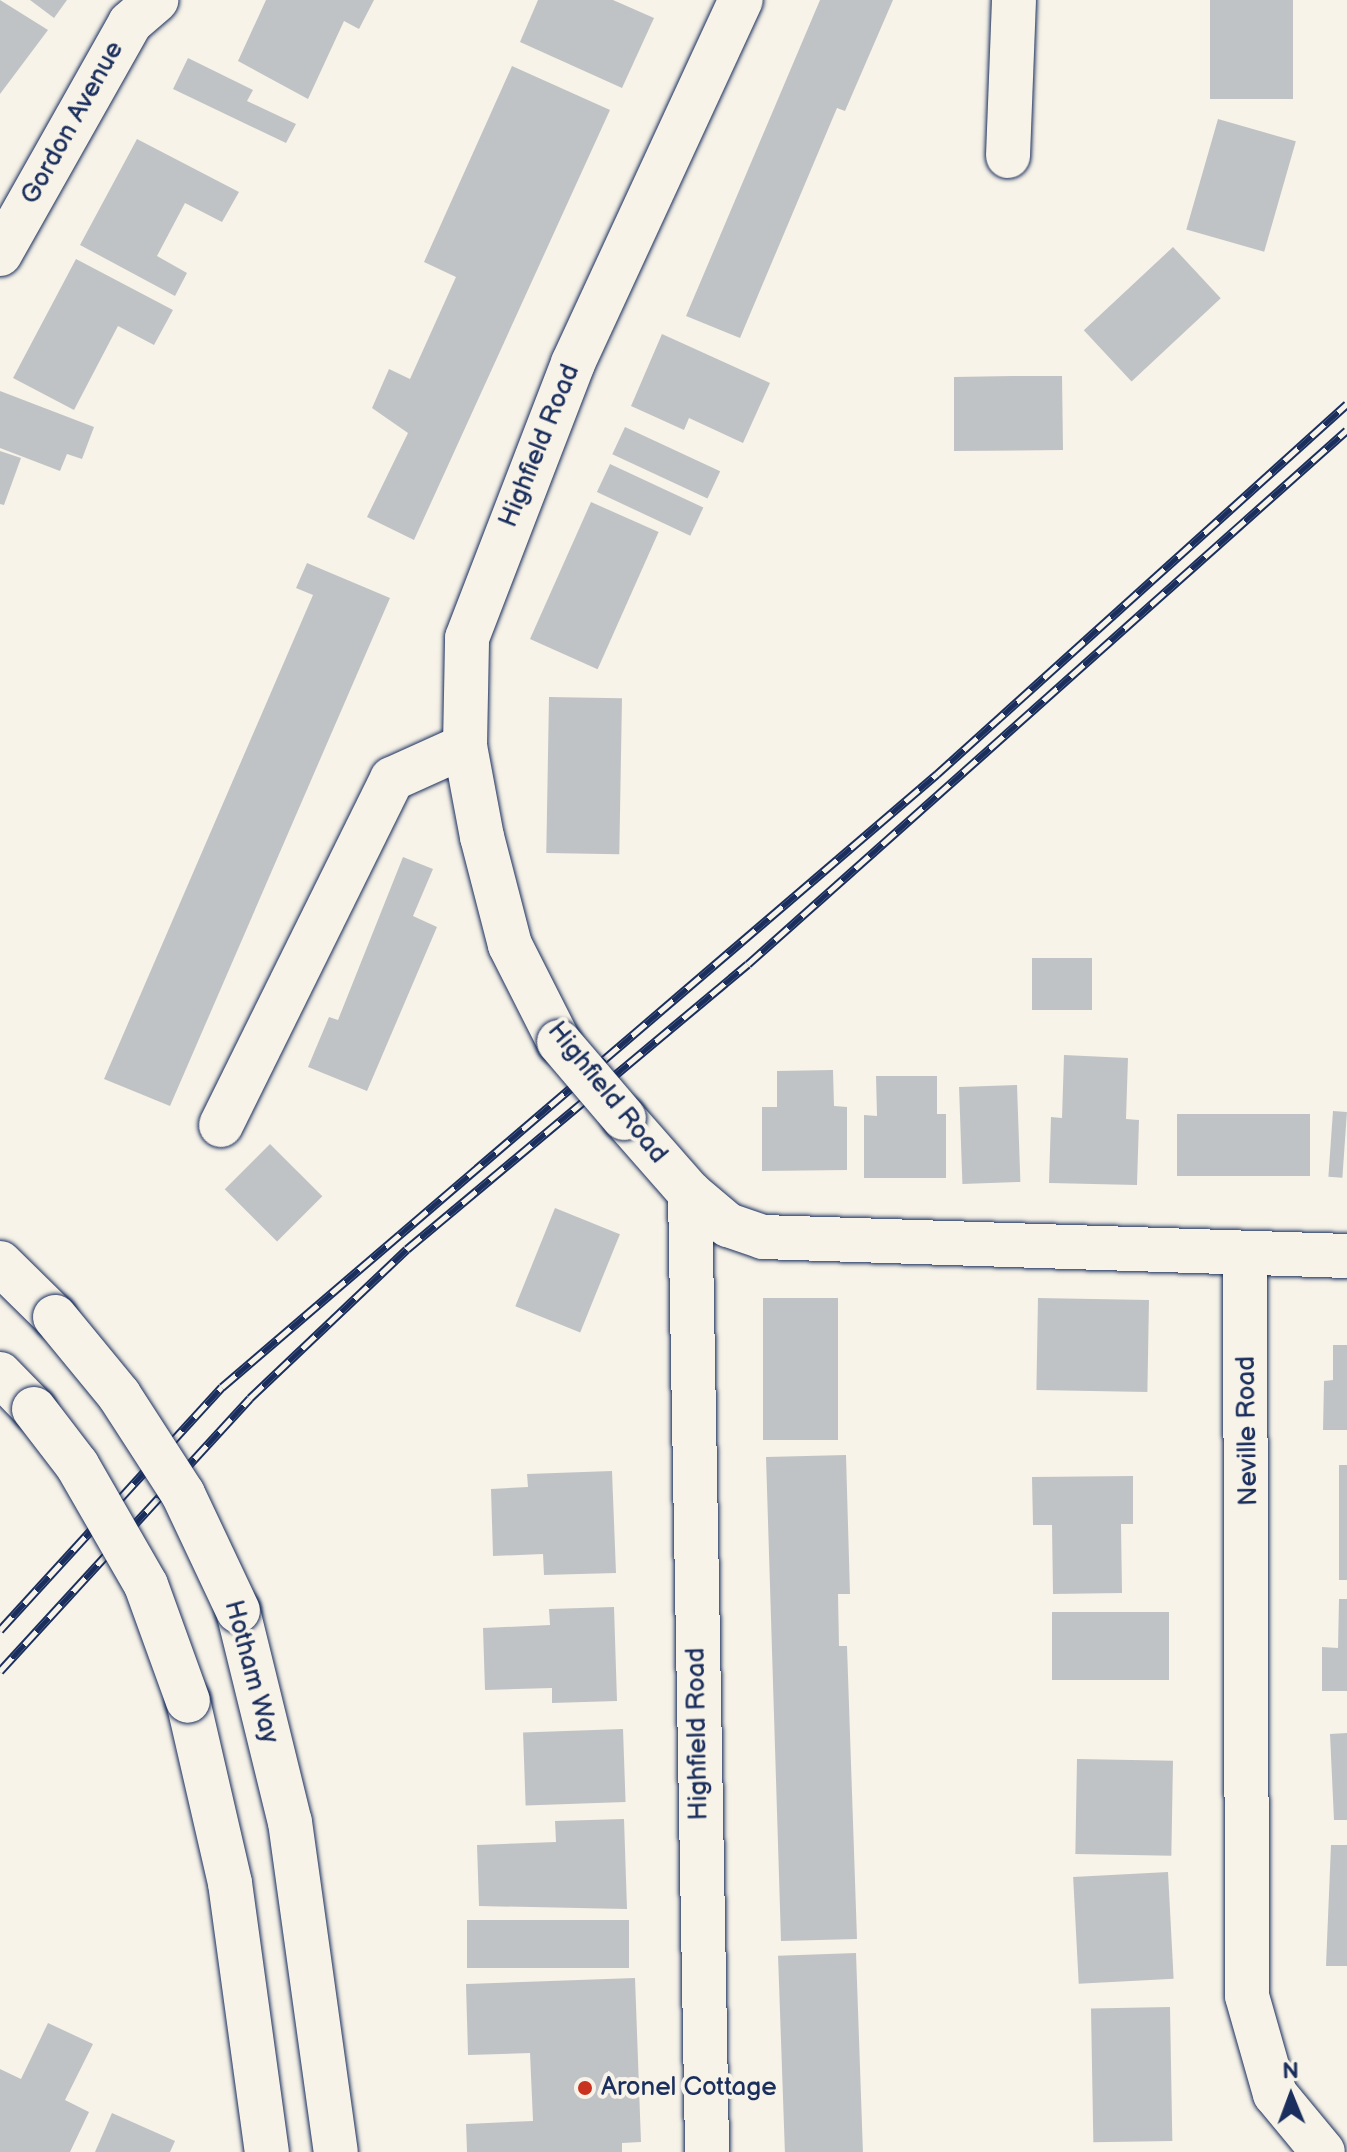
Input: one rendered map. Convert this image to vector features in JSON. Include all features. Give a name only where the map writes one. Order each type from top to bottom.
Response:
[{"type":"street","name":"Gordon Avenue","points":[[0,254],[130,23],[156,0]]},
{"type":"street","name":"Highfield Road","points":[[707,2152],[690,1193],[559,1042],[510,945],[465,746],[461,690],[467,638],[482,589],[573,363],[741,0]]},
{"type":"street","points":[[1008,156],[1014,0]]},
{"type":"street","points":[[221,1125],[392,779],[465,746]]},
{"type":"street","points":[[690,1193],[728,1225],[763,1237],[1245,1257],[1347,1256]]},
{"type":"street","name":"Neville Road","points":[[1245,1257],[1247,1996],[1275,2094],[1323,2152]]},
{"type":"street","name":"Hotham Way","points":[[0,1263],[119,1395],[183,1494],[238,1611],[290,1822],[336,2152]]},
{"type":"street","points":[[0,1374],[77,1465],[131,1558],[188,1701],[230,1883],[267,2152]]},
{"type":"building","points":[[0,0],[48,30],[0,94]]},
{"type":"building","points":[[30,0],[67,0],[54,18]]},
{"type":"building","points":[[266,0],[374,0],[359,29],[344,21],[308,99],[238,61]]},
{"type":"building","points":[[538,0],[613,0],[654,18],[622,88],[520,42]]},
{"type":"building","points":[[820,0],[893,0],[845,111],[837,108],[740,338],[686,316]]},
{"type":"building","points":[[1210,0],[1293,0],[1293,99],[1210,99]]},
{"type":"building","points":[[188,58],[253,90],[247,101],[296,124],[286,143],[173,89]]},
{"type":"building","points":[[512,66],[610,110],[414,540],[367,517],[408,433],[372,408],[389,369],[410,379],[456,277],[424,262]]},
{"type":"building","points":[[1218,119],[1296,141],[1264,252],[1186,230]]},
{"type":"building","points":[[137,139],[239,192],[222,222],[185,203],[157,256],[187,273],[175,296],[80,245]]},
{"type":"building","points":[[1173,247],[1221,298],[1132,381],[1084,330]]},
{"type":"building","points":[[76,259],[173,310],[154,345],[118,326],[74,410],[13,378]]},
{"type":"building","points":[[662,334],[770,383],[743,443],[689,418],[684,430],[631,406]]},
{"type":"building","points":[[1062,376],[1063,450],[954,451],[954,377]]},
{"type":"building","points":[[0,391],[94,427],[82,459],[67,454],[60,471],[0,448]]},
{"type":"building","points":[[625,427],[720,471],[707,499],[612,454]]},
{"type":"building","points":[[0,451],[21,458],[4,505],[0,504]]},
{"type":"building","points":[[610,464],[703,508],[690,536],[597,492]]},
{"type":"building","points":[[591,502],[659,532],[598,669],[530,639]]},
{"type":"building","points":[[307,563],[390,598],[170,1106],[104,1079],[313,595],[296,588]]},
{"type":"building","points":[[549,697],[622,698],[619,854],[546,853]]},
{"type":"building","points":[[403,857],[433,869],[413,916],[437,927],[367,1091],[308,1067],[329,1017],[338,1020]]},
{"type":"building","points":[[1032,958],[1092,958],[1092,1010],[1032,1010]]},
{"type":"building","points":[[1064,1055],[1128,1058],[1126,1119],[1139,1120],[1137,1185],[1049,1183],[1051,1117],[1062,1118]]},
{"type":"building","points":[[833,1070],[834,1106],[847,1107],[847,1170],[762,1171],[762,1107],[777,1107],[777,1071]]},
{"type":"building","points":[[876,1076],[937,1076],[937,1114],[946,1114],[946,1178],[864,1178],[864,1115],[877,1116]]},
{"type":"building","points":[[1017,1085],[1020,1182],[962,1184],[959,1087]]},
{"type":"building","points":[[1333,1111],[1347,1112],[1342,1178],[1328,1177]]},
{"type":"building","points":[[1177,1114],[1310,1114],[1310,1176],[1177,1176]]},
{"type":"building","points":[[270,1144],[322,1196],[277,1242],[225,1189]]},
{"type":"building","points":[[555,1208],[620,1234],[580,1333],[515,1306]]},
{"type":"building","points":[[763,1298],[838,1298],[838,1440],[763,1440]]},
{"type":"building","points":[[1038,1298],[1149,1300],[1147,1392],[1036,1390]]},
{"type":"building","points":[[1333,1345],[1347,1345],[1347,1430],[1323,1430],[1324,1381],[1333,1380]]},
{"type":"building","points":[[846,1455],[850,1594],[838,1594],[839,1646],[847,1646],[857,1939],[781,1941],[766,1457]]},
{"type":"building","points":[[1339,1465],[1347,1465],[1347,1580],[1339,1580]]},
{"type":"building","points":[[612,1471],[616,1573],[544,1575],[543,1554],[493,1556],[491,1489],[528,1487],[527,1474]]},
{"type":"building","points":[[1133,1476],[1133,1524],[1121,1524],[1122,1593],[1053,1594],[1052,1525],[1033,1525],[1032,1477]]},
{"type":"building","points":[[1339,1599],[1347,1599],[1347,1691],[1322,1691],[1322,1647],[1338,1648]]},
{"type":"building","points":[[614,1607],[617,1701],[552,1703],[552,1688],[485,1690],[483,1628],[550,1625],[549,1609]]},
{"type":"building","points":[[1052,1612],[1169,1612],[1169,1680],[1052,1680]]},
{"type":"building","points":[[623,1729],[626,1802],[526,1805],[523,1732]]},
{"type":"building","points":[[1347,1733],[1347,1820],[1334,1820],[1330,1734]]},
{"type":"building","points":[[1077,1759],[1173,1761],[1171,1856],[1075,1854]]},
{"type":"building","points":[[624,1819],[627,1909],[479,1906],[477,1845],[556,1842],[555,1821]]},
{"type":"building","points":[[1331,1845],[1347,1845],[1347,1966],[1326,1966]]},
{"type":"building","points":[[1168,1872],[1174,1979],[1079,1984],[1073,1877]]},
{"type":"building","points":[[467,1920],[629,1920],[629,1968],[467,1968]]},
{"type":"building","points":[[856,1953],[863,2152],[785,2152],[778,1956]]},
{"type":"building","name":"Aronel Cottage","points":[[635,1978],[641,2142],[622,2143],[622,2152],[467,2152],[466,2124],[533,2121],[530,2053],[468,2055],[466,1984]]},
{"type":"building","points":[[1170,2007],[1172,2141],[1093,2142],[1091,2008]]},
{"type":"building","points":[[48,2023],[93,2044],[65,2100],[89,2112],[70,2152],[0,2152],[0,2069],[21,2079]]},
{"type":"building","points":[[112,2113],[175,2141],[170,2152],[95,2152]]},
{"type":"railway","points":[[0,1630],[222,1387],[937,774],[1347,404]]},
{"type":"railway","points":[[0,1671],[250,1398],[407,1249],[748,964],[1347,430]]},
{"type":"place","name":"Aronel Cottage","points":[[585,2088]]}]
